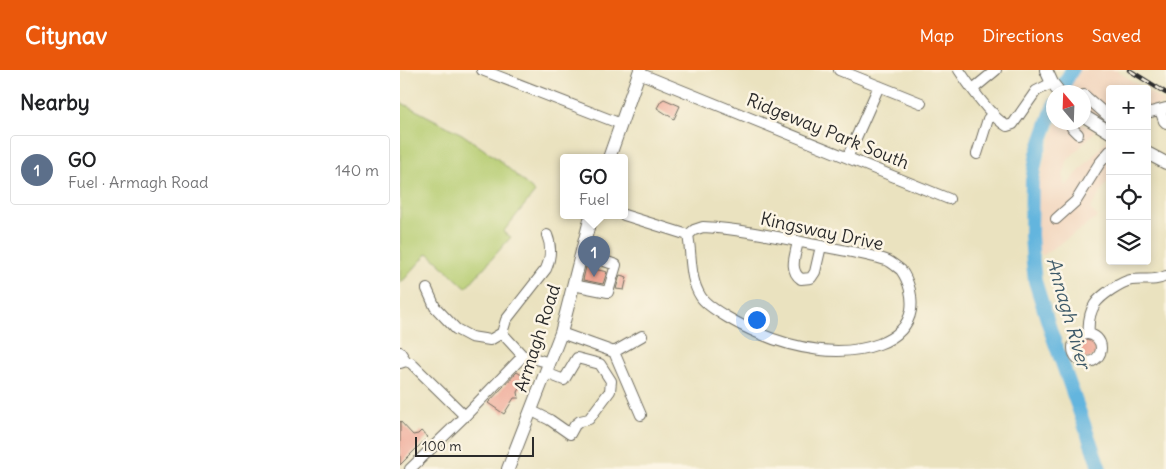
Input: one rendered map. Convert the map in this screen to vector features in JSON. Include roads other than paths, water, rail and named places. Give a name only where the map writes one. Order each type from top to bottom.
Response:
[{"type":"main road","points":[[1046,70],[1054,85]]},
{"type":"main road","points":[[610,154],[640,71]]},
{"type":"main road","points":[[1091,120],[1108,130]]},
{"type":"main road","points":[[1151,156],[1166,163]]},
{"type":"main road","name":"Armagh Road","points":[[508,469],[561,333],[590,219]]},
{"type":"street","points":[[482,70],[621,124]]},
{"type":"street","points":[[839,70],[921,103]]},
{"type":"street","points":[[959,70],[993,113],[1007,126],[1013,124],[1036,91],[1046,90]]},
{"type":"street","points":[[973,89],[983,74],[996,70]]},
{"type":"street","name":"Ridgeway Park South","points":[[640,71],[949,198]]},
{"type":"street","points":[[848,156],[879,86]]},
{"type":"street","points":[[1091,101],[1106,114]]},
{"type":"street","points":[[1163,109],[1164,121],[1166,123]]},
{"type":"street","points":[[981,152],[988,119],[993,113]]},
{"type":"street","points":[[1074,130],[1078,134]]},
{"type":"street","points":[[1056,219],[1076,201],[1106,156]]},
{"type":"street","points":[[628,215],[688,235]]},
{"type":"street","name":"Kingsway Drive","points":[[727,228],[798,241],[888,260],[901,270],[908,284],[911,298],[908,320],[901,331],[889,340],[865,349],[846,352],[794,345],[746,328],[702,299],[694,284],[688,235],[694,230],[727,228]]},
{"type":"street","points":[[427,289],[435,307],[456,329],[471,336],[490,340],[502,333],[506,320],[546,270],[550,260],[551,244],[547,236]]},
{"type":"street","points":[[798,241],[794,272],[801,279],[811,278],[815,272],[821,246]]},
{"type":"street","points":[[573,285],[608,292],[616,264],[581,253]]},
{"type":"street","points":[[1089,334],[1090,318],[1096,303],[1109,292],[1127,281],[1135,279],[1157,280],[1166,276]]},
{"type":"street","points":[[502,333],[523,356],[548,368],[564,380],[578,358],[600,364],[611,382],[610,391],[589,419],[580,421],[575,425],[570,434],[550,420],[532,411]]},
{"type":"street","points":[[561,333],[614,352],[641,415]]},
{"type":"street","points":[[614,352],[642,336]]},
{"type":"street","points":[[410,469],[523,356]]},
{"type":"street","points":[[402,359],[411,362],[465,416]]},
{"type":"waterway","name":"Annagh River","points":[[1064,84],[1072,70]]},
{"type":"waterway","name":"Annagh River","points":[[1046,128],[1037,154],[1032,181],[1031,235],[1035,281],[1051,332],[1100,469]]},
{"type":"railway","points":[[1129,70],[1166,93]]},
{"type":"place","name":"GO","points":[[594,277]]}]
